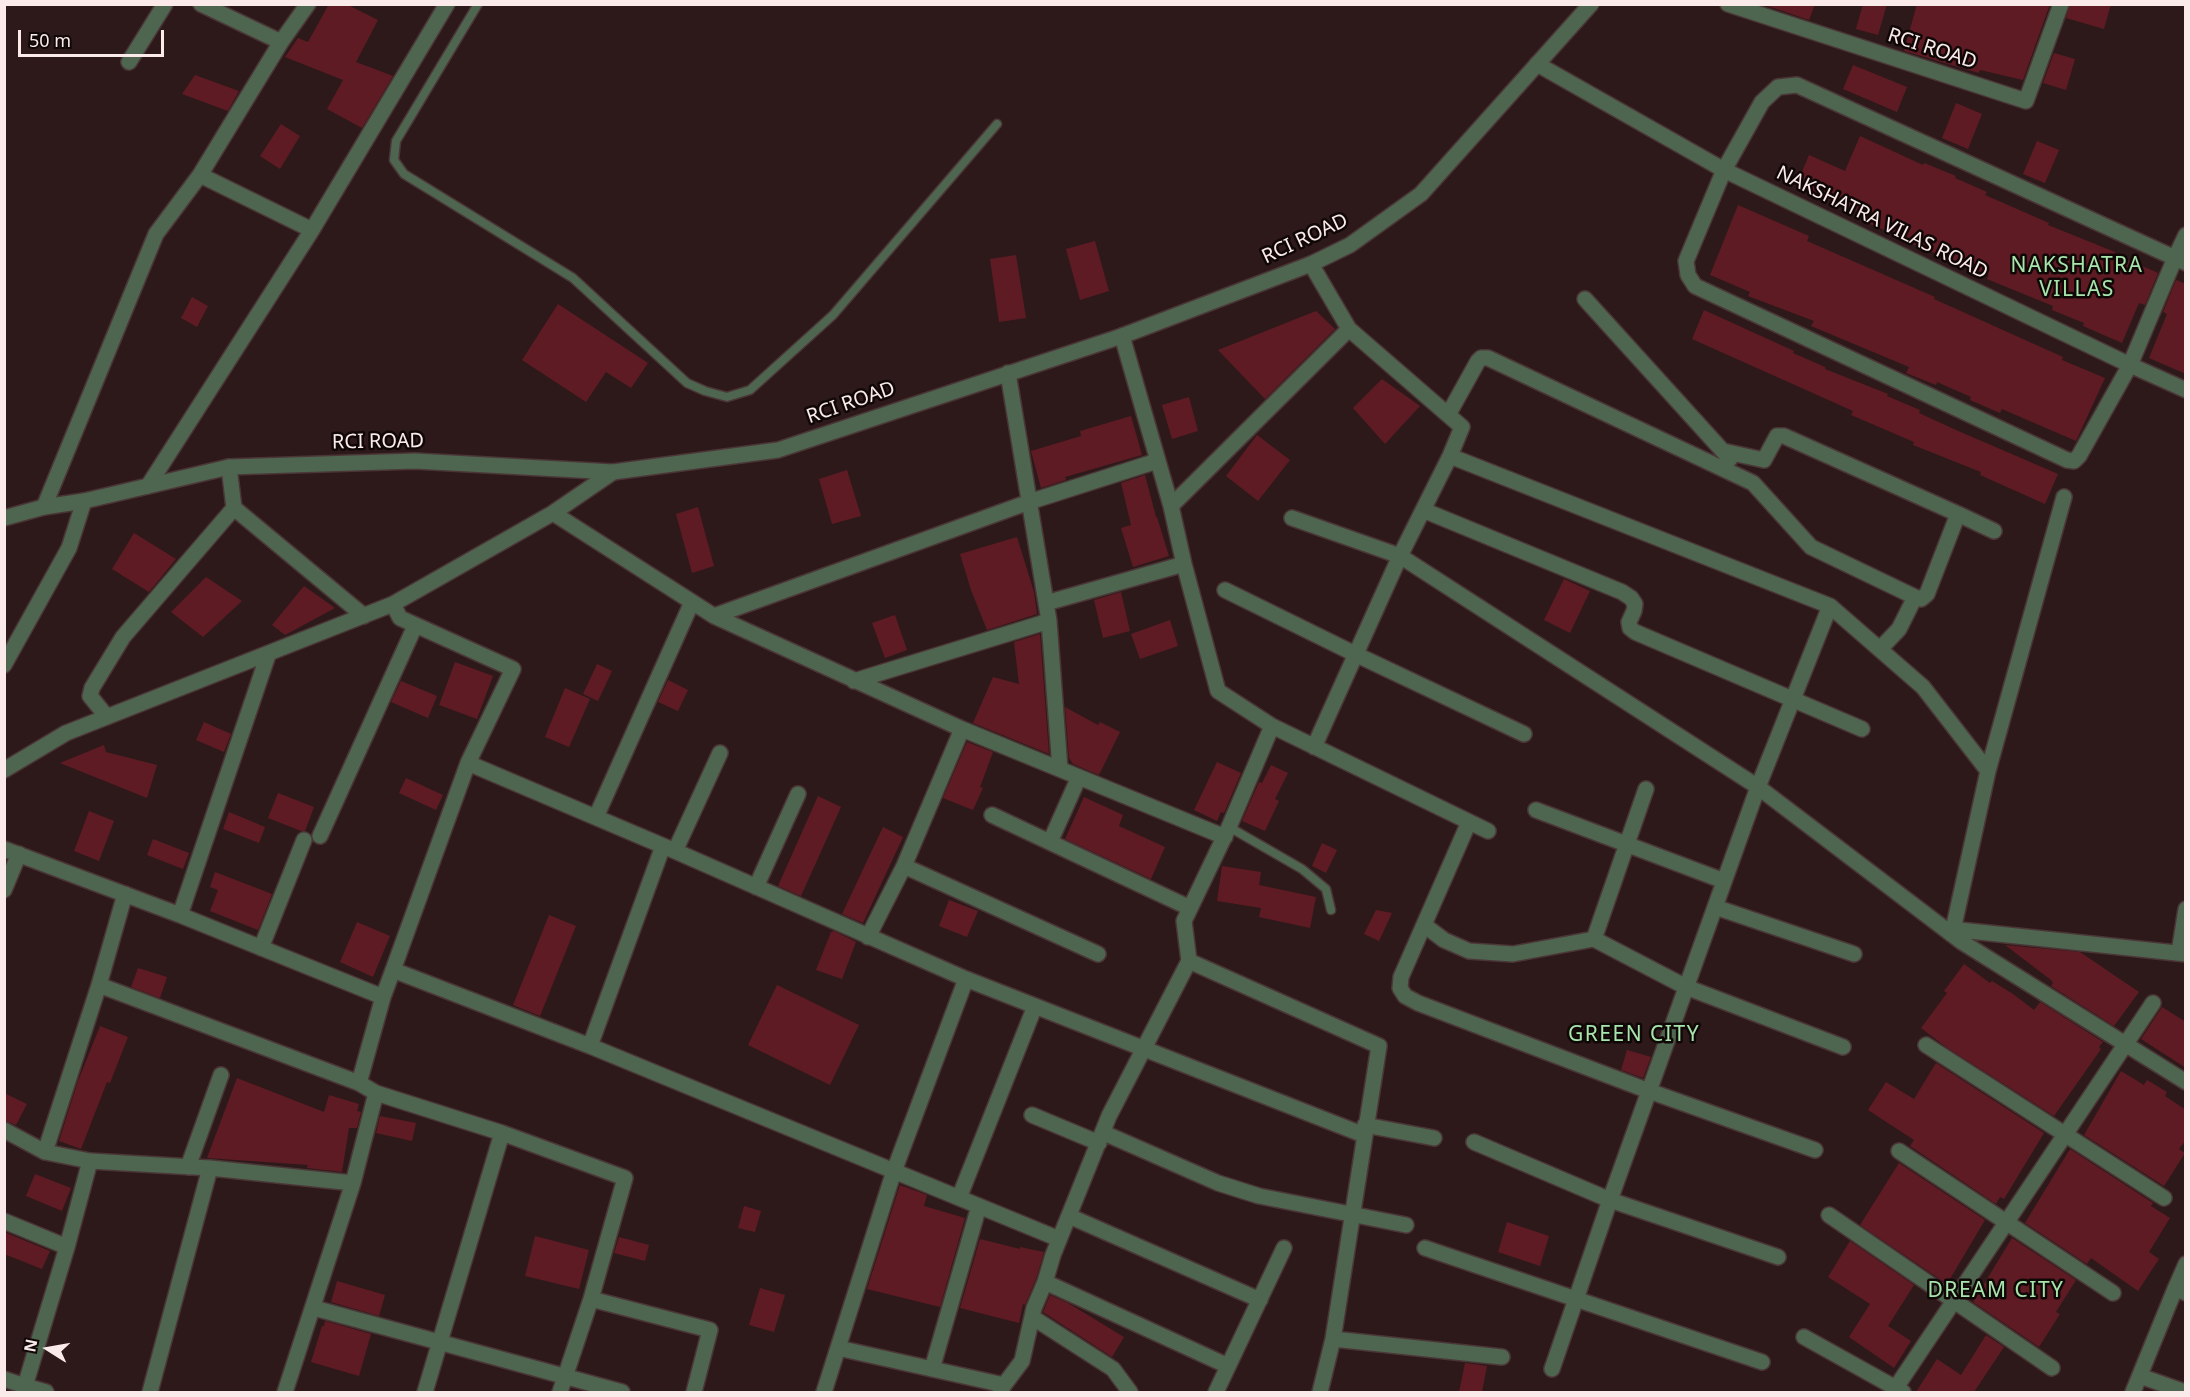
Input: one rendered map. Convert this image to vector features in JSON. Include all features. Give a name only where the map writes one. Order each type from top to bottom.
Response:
[{"type":"street","points":[[129,63],[165,4]]},
{"type":"street","points":[[201,4],[281,42]]},
{"type":"street","points":[[44,507],[156,234],[200,175],[281,42],[308,4]]},
{"type":"street","points":[[148,486],[312,230],[447,4]]},
{"type":"street","name":"RCI ROAD","points":[[4,518],[44,507],[84,501],[229,467],[415,461],[613,472],[778,450],[1122,336],[1311,264],[1350,244],[1420,194],[1591,4]]},
{"type":"street","name":"RCI ROAD","points":[[1728,4],[2026,101],[2061,4]]},
{"type":"street","points":[[1537,64],[1724,170]]},
{"type":"street","points":[[2180,261],[1797,85],[1778,87],[1762,102],[1724,170],[1686,261],[1688,275],[1695,286],[2067,460],[2074,460],[2079,456],[2130,365],[2180,261],[2186,235]]},
{"type":"street","name":"NAKSHATRA VILAS ROAD","points":[[1724,170],[2186,390]]},
{"type":"street","points":[[200,175],[312,230]]},
{"type":"street","points":[[1311,264],[1350,329],[1462,427],[1400,556],[1314,747]]},
{"type":"street","points":[[1585,299],[1811,547],[1921,599],[1927,594],[1958,514]]},
{"type":"street","points":[[1171,506],[1350,329]]},
{"type":"street","points":[[1122,336],[1171,506],[1218,691],[1272,726],[1488,831]]},
{"type":"street","points":[[1448,415],[1478,361],[1481,358],[1488,358],[1753,483]]},
{"type":"street","points":[[1008,373],[1046,603],[1060,769]]},
{"type":"street","points":[[1724,451],[1764,459],[1777,436],[1784,436],[1994,531]]},
{"type":"street","points":[[1450,456],[1830,606],[1923,687],[1988,771]]},
{"type":"street","points":[[714,616],[1029,502],[1157,461]]},
{"type":"street","points":[[229,467],[234,508],[364,616]]},
{"type":"street","points":[[4,770],[66,733],[393,604],[553,513],[613,472]]},
{"type":"street","points":[[1952,932],[1988,771],[2064,497]]},
{"type":"street","points":[[4,665],[69,548],[84,501]]},
{"type":"street","points":[[107,717],[90,696],[92,688],[123,637],[234,508]]},
{"type":"street","points":[[1423,510],[1622,592],[1635,604],[1635,611],[1629,622],[1630,628],[1635,632],[1862,729]]},
{"type":"street","points":[[553,513],[714,616],[962,729],[1079,777],[1227,832]]},
{"type":"street","points":[[1292,518],[1400,556],[1758,787],[1952,932],[2186,1082]]},
{"type":"street","points":[[1046,603],[1184,564]]},
{"type":"street","points":[[1225,590],[1524,734]]},
{"type":"street","points":[[1880,649],[1899,628],[1915,597]]},
{"type":"street","points":[[596,817],[692,602]]},
{"type":"street","points":[[359,1083],[383,998],[468,763],[513,669],[400,618],[393,604]]},
{"type":"street","points":[[1552,1369],[1575,1298],[1758,787],[1830,606]]},
{"type":"street","points":[[854,681],[1048,621]]},
{"type":"street","points":[[320,836],[415,626]]},
{"type":"street","points":[[180,915],[268,655]]},
{"type":"street","points":[[838,1348],[932,1369],[1002,1389],[1022,1361],[1032,1317],[1059,1239],[1110,1116],[1189,961],[1184,921],[1227,832],[1272,726]]},
{"type":"street","points":[[868,937],[904,866],[962,729]]},
{"type":"street","points":[[590,1046],[669,848],[720,753]]},
{"type":"street","points":[[468,763],[669,848],[966,980],[1364,1130],[1434,1138]]},
{"type":"street","points":[[1050,842],[1079,777]]},
{"type":"street","points":[[1594,939],[1646,789]]},
{"type":"street","points":[[756,887],[798,794]]},
{"type":"street","points":[[1536,810],[1724,881]]},
{"type":"street","points":[[992,815],[1190,908]]},
{"type":"street","points":[[1469,822],[1401,977],[1400,988],[1405,996],[1418,1003],[1649,1091],[1815,1150]]},
{"type":"street","points":[[261,948],[304,840]]},
{"type":"street","points":[[4,890],[12,852],[180,915],[383,998]]},
{"type":"street","points":[[904,866],[1098,954]]},
{"type":"street","points":[[45,1152],[99,985],[125,894]]},
{"type":"street","points":[[1715,907],[1854,954]]},
{"type":"street","points":[[1952,932],[2182,953],[2186,909]]},
{"type":"street","points":[[1424,925],[1444,940],[1469,951],[1513,954],[1594,939],[1686,987],[1844,1047]]},
{"type":"street","points":[[1189,961],[1379,1046],[1364,1130],[1333,1340],[1320,1392]]},
{"type":"street","points":[[393,970],[590,1046],[1059,1239]]},
{"type":"street","points":[[824,1392],[894,1171],[966,980]]},
{"type":"street","points":[[99,985],[359,1083],[376,1093],[502,1133],[625,1178],[591,1299],[560,1392]]},
{"type":"street","points":[[1804,1337],[1897,1391],[1954,1301],[2154,1003]]},
{"type":"street","points":[[959,1198],[1035,1006]]},
{"type":"street","points":[[1926,1045],[2164,1198]]},
{"type":"street","points":[[188,1167],[221,1075]]},
{"type":"street","points":[[285,1392],[353,1183],[376,1093]]},
{"type":"street","points":[[1032,1115],[1101,1138],[1218,1183],[1260,1196],[1406,1224]]},
{"type":"street","points":[[4,1130],[45,1152],[90,1161],[210,1168],[353,1183]]},
{"type":"street","points":[[425,1392],[502,1133]]},
{"type":"street","points":[[1474,1142],[1610,1200],[1778,1257]]},
{"type":"street","points":[[1899,1151],[2113,1293]]},
{"type":"street","points":[[24,1389],[67,1247],[90,1161]]},
{"type":"street","points":[[150,1392],[210,1168]]},
{"type":"street","points":[[932,1369],[979,1206]]},
{"type":"street","points":[[1829,1215],[2052,1368]]},
{"type":"street","points":[[1069,1216],[1260,1300]]},
{"type":"street","points":[[4,1221],[67,1247]]},
{"type":"street","points":[[1216,1392],[1284,1248]]},
{"type":"street","points":[[1425,1248],[1762,1362]]},
{"type":"street","points":[[2133,1392],[2180,1291],[2186,1264]]},
{"type":"street","points":[[1045,1282],[1228,1366]]},
{"type":"street","points":[[591,1299],[710,1330],[694,1392]]},
{"type":"street","points":[[314,1308],[622,1392]]},
{"type":"street","points":[[1032,1317],[1113,1369],[1130,1392]]},
{"type":"street","points":[[1333,1340],[1502,1358]]},
{"type":"street","points":[[2140,1376],[2186,1392]]},
{"type":"street","points":[[4,1379],[24,1389],[46,1392]]},
{"type":"lane","points":[[478,4],[396,141],[394,160],[404,174],[573,278],[687,383],[727,397],[750,390],[833,315],[997,124]]},
{"type":"lane","points":[[1227,832],[1302,869],[1326,889],[1331,910]]},
{"type":"building","points":[[329,4],[346,4],[378,20],[356,62],[393,76],[362,128],[327,109],[343,80],[285,57],[298,38],[308,42]]},
{"type":"building","points":[[1762,4],[1815,4],[1809,20]]},
{"type":"building","points":[[1863,4],[1887,4],[1878,35],[1856,29]]},
{"type":"building","points":[[1917,4],[2050,4],[2023,80],[1980,70],[1979,73],[1904,51]]},
{"type":"building","points":[[2070,4],[2111,4],[2104,29],[2066,18]]},
{"type":"building","points":[[2054,53],[2075,59],[2066,90],[2043,83]]},
{"type":"building","points":[[1853,65],[1907,87],[1897,112],[1843,89]]},
{"type":"building","points":[[195,75],[239,91],[228,111],[182,94]]},
{"type":"building","points":[[1956,103],[1982,114],[1968,149],[1942,138]]},
{"type":"building","points":[[281,124],[300,136],[280,169],[260,156]]},
{"type":"building","points":[[1860,136],[1923,165],[1924,163],[1956,176],[1955,178],[1987,192],[1985,195],[2158,273],[2145,305],[2139,303],[2122,343],[2083,326],[2084,323],[2052,310],[2053,306],[1987,279],[1989,275],[1893,236],[1894,234],[1863,221],[1866,215],[1796,186],[1809,155],[1845,171]]},
{"type":"building","points":[[2037,141],[2059,150],[2045,183],[2023,174]]},
{"type":"building","points":[[1738,205],[1809,236],[1807,241],[1935,297],[1934,299],[2063,357],[2062,360],[2105,378],[2076,441],[2002,409],[2000,413],[1937,382],[1936,385],[1906,373],[1909,367],[1811,326],[1814,321],[1748,296],[1750,292],[1710,275]]},
{"type":"building","points":[[1095,241],[1109,291],[1080,300],[1066,249]]},
{"type":"building","points":[[1016,255],[1026,318],[999,322],[990,259]]},
{"type":"building","points":[[2176,280],[2186,284],[2186,374],[2149,358],[2167,314],[2163,312]]},
{"type":"building","points":[[192,297],[208,306],[197,327],[181,318]]},
{"type":"building","points":[[558,304],[648,363],[631,388],[606,372],[586,402],[522,360]]},
{"type":"building","points":[[1704,310],[1794,351],[1793,353],[1825,369],[1888,394],[1887,396],[1920,410],[1919,413],[2058,474],[2045,504],[1980,475],[1981,472],[1913,445],[1914,442],[1851,415],[1853,411],[1692,339]]},
{"type":"building","points":[[1316,311],[1335,329],[1265,399],[1218,350]]},
{"type":"building","points":[[1382,379],[1420,406],[1385,444],[1353,408]]},
{"type":"building","points":[[1189,397],[1198,431],[1172,439],[1162,405]]},
{"type":"building","points":[[1131,416],[1142,455],[1065,477],[1066,480],[1041,488],[1031,451],[1081,436],[1080,431]]},
{"type":"building","points":[[1257,435],[1290,460],[1258,501],[1226,476]]},
{"type":"building","points":[[847,470],[861,516],[832,524],[819,479]]},
{"type":"building","points":[[1145,475],[1169,556],[1133,567],[1121,528],[1131,525],[1121,483]]},
{"type":"building","points":[[698,507],[714,566],[692,573],[676,514]]},
{"type":"building","points":[[134,533],[176,559],[149,592],[112,569]]},
{"type":"building","points":[[1017,537],[1034,592],[1037,614],[987,630],[960,554]]},
{"type":"building","points":[[206,577],[242,601],[203,637],[171,612]]},
{"type":"building","points":[[1564,579],[1590,591],[1570,633],[1544,620]]},
{"type":"building","points":[[304,586],[335,608],[285,635],[272,625]]},
{"type":"building","points":[[1121,592],[1130,631],[1103,638],[1094,600]]},
{"type":"building","points":[[895,615],[907,650],[885,658],[872,623]]},
{"type":"building","points":[[1170,620],[1178,646],[1140,659],[1131,634]]},
{"type":"building","points":[[1040,634],[1049,754],[973,723],[993,677],[1019,684],[1014,642]]},
{"type":"building","points":[[455,662],[493,676],[477,719],[439,705]]},
{"type":"building","points":[[597,664],[612,671],[598,701],[583,694]]},
{"type":"building","points":[[668,680],[688,690],[678,711],[658,702]]},
{"type":"building","points":[[401,681],[437,696],[428,718],[391,702]]},
{"type":"building","points":[[565,688],[590,699],[569,747],[545,737]]},
{"type":"building","points":[[1065,707],[1098,725],[1100,722],[1120,732],[1099,775],[1073,764],[1069,758]]},
{"type":"building","points":[[204,722],[231,734],[224,752],[196,740]]},
{"type":"building","points":[[967,742],[993,752],[980,787],[983,788],[973,810],[943,798]]},
{"type":"building","points":[[104,745],[106,752],[157,765],[147,798],[60,763]]},
{"type":"building","points":[[1217,762],[1241,773],[1224,813],[1221,812],[1217,821],[1194,810]]},
{"type":"building","points":[[1271,765],[1288,773],[1275,799],[1279,801],[1265,831],[1242,821],[1259,782],[1262,783]]},
{"type":"building","points":[[406,778],[443,795],[436,810],[399,793]]},
{"type":"building","points":[[278,793],[314,807],[305,831],[268,818]]},
{"type":"building","points":[[818,796],[841,807],[801,896],[778,886]]},
{"type":"building","points":[[1084,797],[1123,815],[1119,826],[1165,847],[1151,879],[1065,839]]},
{"type":"building","points":[[89,811],[114,821],[99,861],[74,851]]},
{"type":"building","points":[[229,812],[265,827],[259,843],[223,829]]},
{"type":"building","points":[[883,827],[903,837],[863,923],[842,914]]},
{"type":"building","points":[[153,839],[189,853],[183,869],[147,855]]},
{"type":"building","points":[[1322,843],[1337,850],[1326,873],[1312,866]]},
{"type":"building","points":[[1222,866],[1261,872],[1259,885],[1316,897],[1310,928],[1259,917],[1261,908],[1217,901]]},
{"type":"building","points":[[215,872],[272,894],[258,930],[210,911],[218,890],[210,887]]},
{"type":"building","points":[[949,900],[978,911],[967,937],[939,926]]},
{"type":"building","points":[[1376,910],[1392,913],[1379,941],[1364,934]]},
{"type":"building","points":[[549,915],[576,926],[540,1016],[513,1005]]},
{"type":"building","points":[[357,922],[390,936],[373,977],[340,962]]},
{"type":"building","points":[[834,931],[856,942],[842,979],[816,970],[831,932]]},
{"type":"building","points":[[2005,945],[2080,952],[2139,992],[2114,1026],[2051,986],[2053,983],[2051,980]]},
{"type":"building","points":[[1964,964],[1990,983],[1992,981],[2013,994],[2034,1010],[2040,1002],[2103,1042],[2099,1047],[2101,1049],[2054,1116],[1946,1047],[1921,1028],[1947,993],[1944,991]]},
{"type":"building","points":[[138,968],[167,977],[160,998],[131,987]]},
{"type":"building","points":[[777,985],[859,1025],[830,1085],[748,1045]]},
{"type":"building","points":[[2162,1007],[2186,1022],[2186,1068],[2141,1039]]},
{"type":"building","points":[[100,1026],[128,1037],[110,1083],[107,1082],[81,1149],[59,1141],[78,1081]]},
{"type":"building","points":[[1627,1050],[1651,1057],[1643,1078],[1621,1070]]},
{"type":"building","points":[[1936,1063],[2044,1133],[2004,1199],[2000,1197],[1996,1204],[1910,1146],[1914,1140],[1868,1110],[1886,1082],[1914,1099]]},
{"type":"building","points":[[2121,1071],[2144,1085],[2147,1080],[2167,1092],[2165,1096],[2186,1110],[2186,1140],[2179,1149],[2185,1153],[2164,1186],[2084,1135]]},
{"type":"building","points":[[237,1078],[324,1112],[329,1095],[359,1104],[357,1111],[361,1112],[357,1128],[349,1128],[342,1172],[307,1168],[308,1165],[207,1158]]},
{"type":"building","points":[[4,1093],[27,1104],[16,1125],[4,1120]]},
{"type":"building","points":[[380,1116],[416,1123],[412,1141],[376,1133]]},
{"type":"building","points":[[2070,1149],[2153,1203],[2151,1206],[2170,1218],[2149,1252],[2159,1259],[2138,1291],[2091,1258],[2087,1264],[2025,1223]]},
{"type":"building","points":[[1899,1163],[1985,1220],[1947,1284],[1860,1225]]},
{"type":"building","points":[[35,1174],[71,1188],[62,1211],[26,1196]]},
{"type":"building","points":[[900,1185],[927,1195],[924,1206],[965,1218],[940,1307],[867,1289]]},
{"type":"building","points":[[744,1206],[761,1211],[755,1232],[738,1228]]},
{"type":"building","points":[[1507,1222],[1549,1236],[1540,1266],[1498,1252]]},
{"type":"building","points":[[4,1232],[50,1251],[42,1269],[4,1254]]},
{"type":"building","points":[[535,1236],[589,1250],[579,1289],[525,1276]]},
{"type":"building","points":[[619,1237],[649,1245],[645,1261],[614,1253]]},
{"type":"building","points":[[2012,1238],[2076,1280],[2056,1312],[2060,1314],[2039,1347],[1973,1302]]},
{"type":"building","points":[[980,1239],[1020,1249],[1020,1247],[1044,1252],[1036,1279],[1025,1305],[1023,1304],[1019,1323],[960,1308]]},
{"type":"building","points":[[1850,1241],[1914,1285],[1888,1326],[1911,1341],[1894,1368],[1849,1337],[1870,1304],[1828,1277]]},
{"type":"building","points":[[337,1281],[385,1295],[379,1316],[331,1302]]},
{"type":"building","points":[[760,1288],[785,1295],[774,1332],[749,1325]]},
{"type":"building","points":[[1050,1295],[1068,1303],[1124,1337],[1112,1357],[1043,1312]]},
{"type":"building","points":[[325,1321],[371,1334],[359,1376],[311,1362]]},
{"type":"building","points":[[1986,1335],[2004,1347],[1974,1392],[1916,1392],[1937,1359],[1961,1375]]},
{"type":"building","points":[[1465,1363],[1487,1366],[1482,1392],[1459,1392]]},
{"type":"district","name":"NAKSHATRA VILLAS","points":[[2077,278]]},
{"type":"district","name":"GREEN CITY","points":[[1634,1035]]},
{"type":"district","name":"DREAM CITY","points":[[1996,1291]]}]
